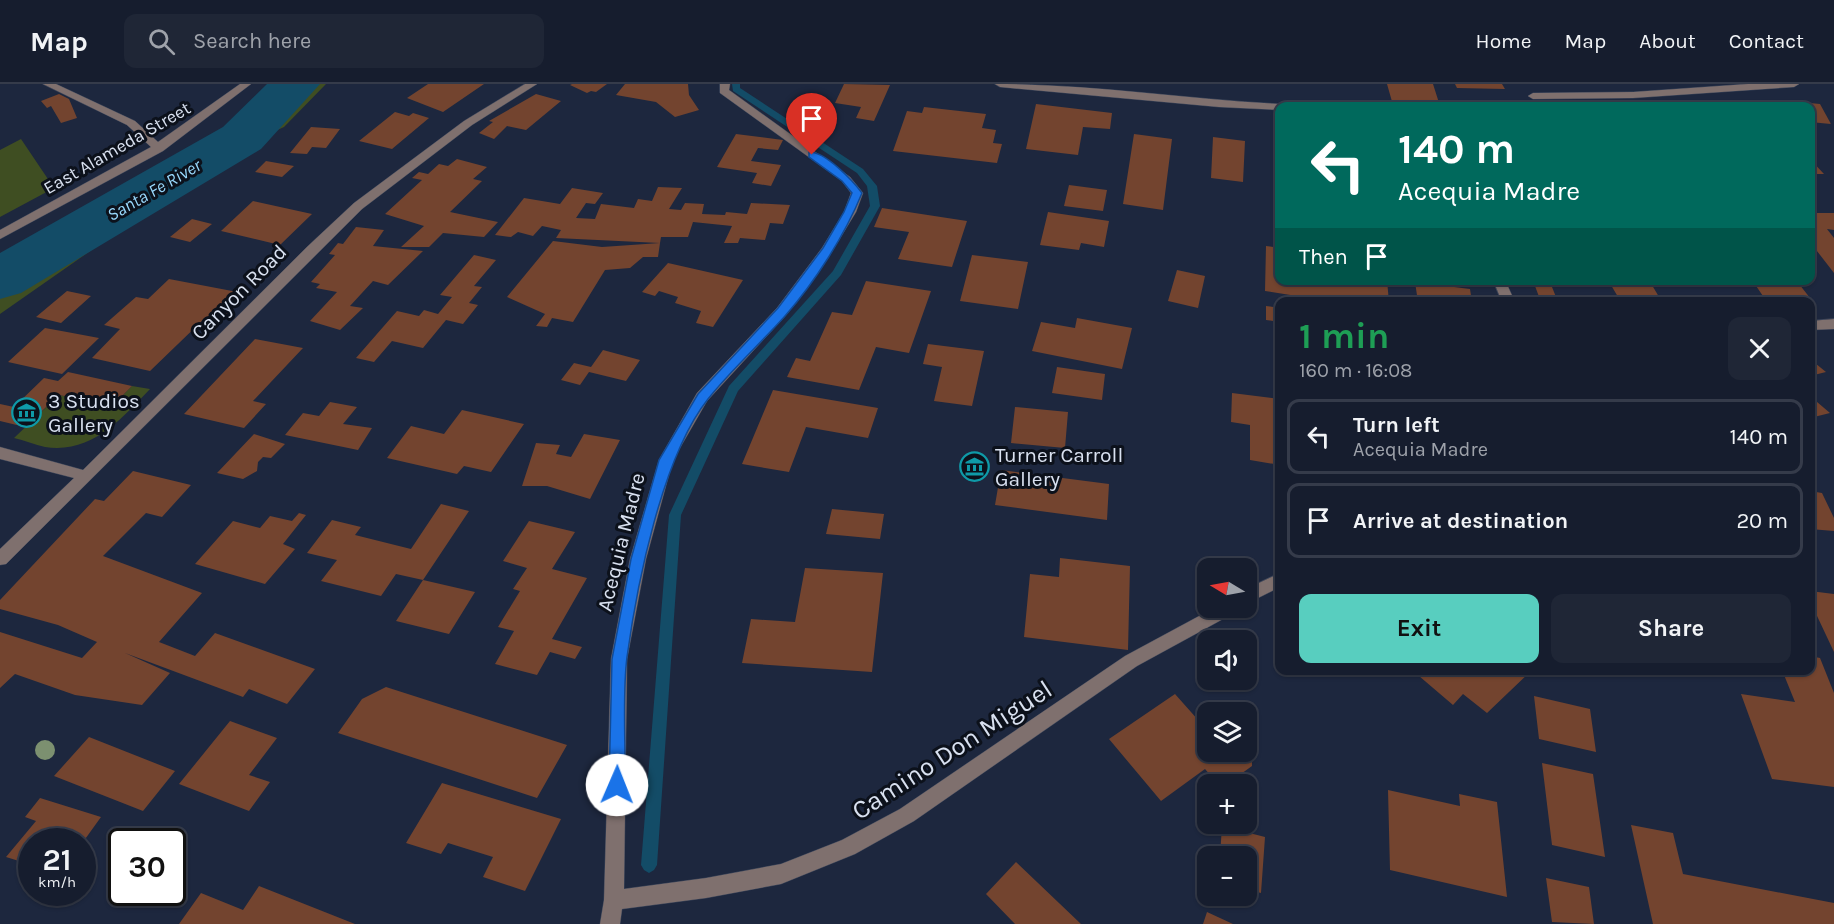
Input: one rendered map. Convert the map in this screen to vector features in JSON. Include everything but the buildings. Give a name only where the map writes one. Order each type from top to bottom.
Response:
[{"type":"street","points":[[48,84],[130,123],[159,148]]},
{"type":"street","name":"East Alameda Street","points":[[0,236],[159,148],[209,115],[246,84]]},
{"type":"street","name":"Canyon Road","points":[[0,559],[358,206],[468,123],[532,84]]},
{"type":"street","name":"Acequia Madre","points":[[610,924],[614,900],[619,659],[638,559],[666,460],[702,397],[782,311],[827,250],[850,212],[857,193],[846,179],[724,91],[725,84]]},
{"type":"street","points":[[1000,84],[1275,107]]},
{"type":"street","points":[[1533,96],[1633,95],[1794,84]]},
{"type":"street","points":[[1815,326],[1834,324]]},
{"type":"street","points":[[0,453],[86,476]]},
{"type":"street","points":[[1257,591],[1275,582]]},
{"type":"street","name":"Camino Don Miguel","points":[[614,900],[705,888],[781,874],[848,847],[907,815],[1131,661],[1210,618]]},
{"type":"green space","points":[[277,84],[326,84],[284,127],[260,138],[136,219],[0,314],[0,261],[179,159],[245,111]]},
{"type":"green space","points":[[21,139],[54,188],[0,217],[0,150]]},
{"type":"green space","points":[[132,386],[150,389],[128,412],[91,440],[62,448],[45,447],[14,438],[59,395],[69,397],[73,394],[117,401]]},
{"type":"waterway","name":"Santa Fe River","points":[[0,279],[242,138],[295,84]]},
{"type":"waterway","name":"Acequia Madre","points":[[649,865],[675,515],[733,389],[837,273],[875,206],[872,186],[860,171],[736,89],[736,84]]},
{"type":"place","name":"3 Studios Gallery","points":[[27,413]]},
{"type":"place","name":"Turner Carroll Gallery","points":[[974,467]]},
{"type":"route","points":[[617,785],[619,659],[638,559],[666,460],[702,397],[782,311],[827,250],[850,212],[857,193],[846,179],[812,155]]}]
